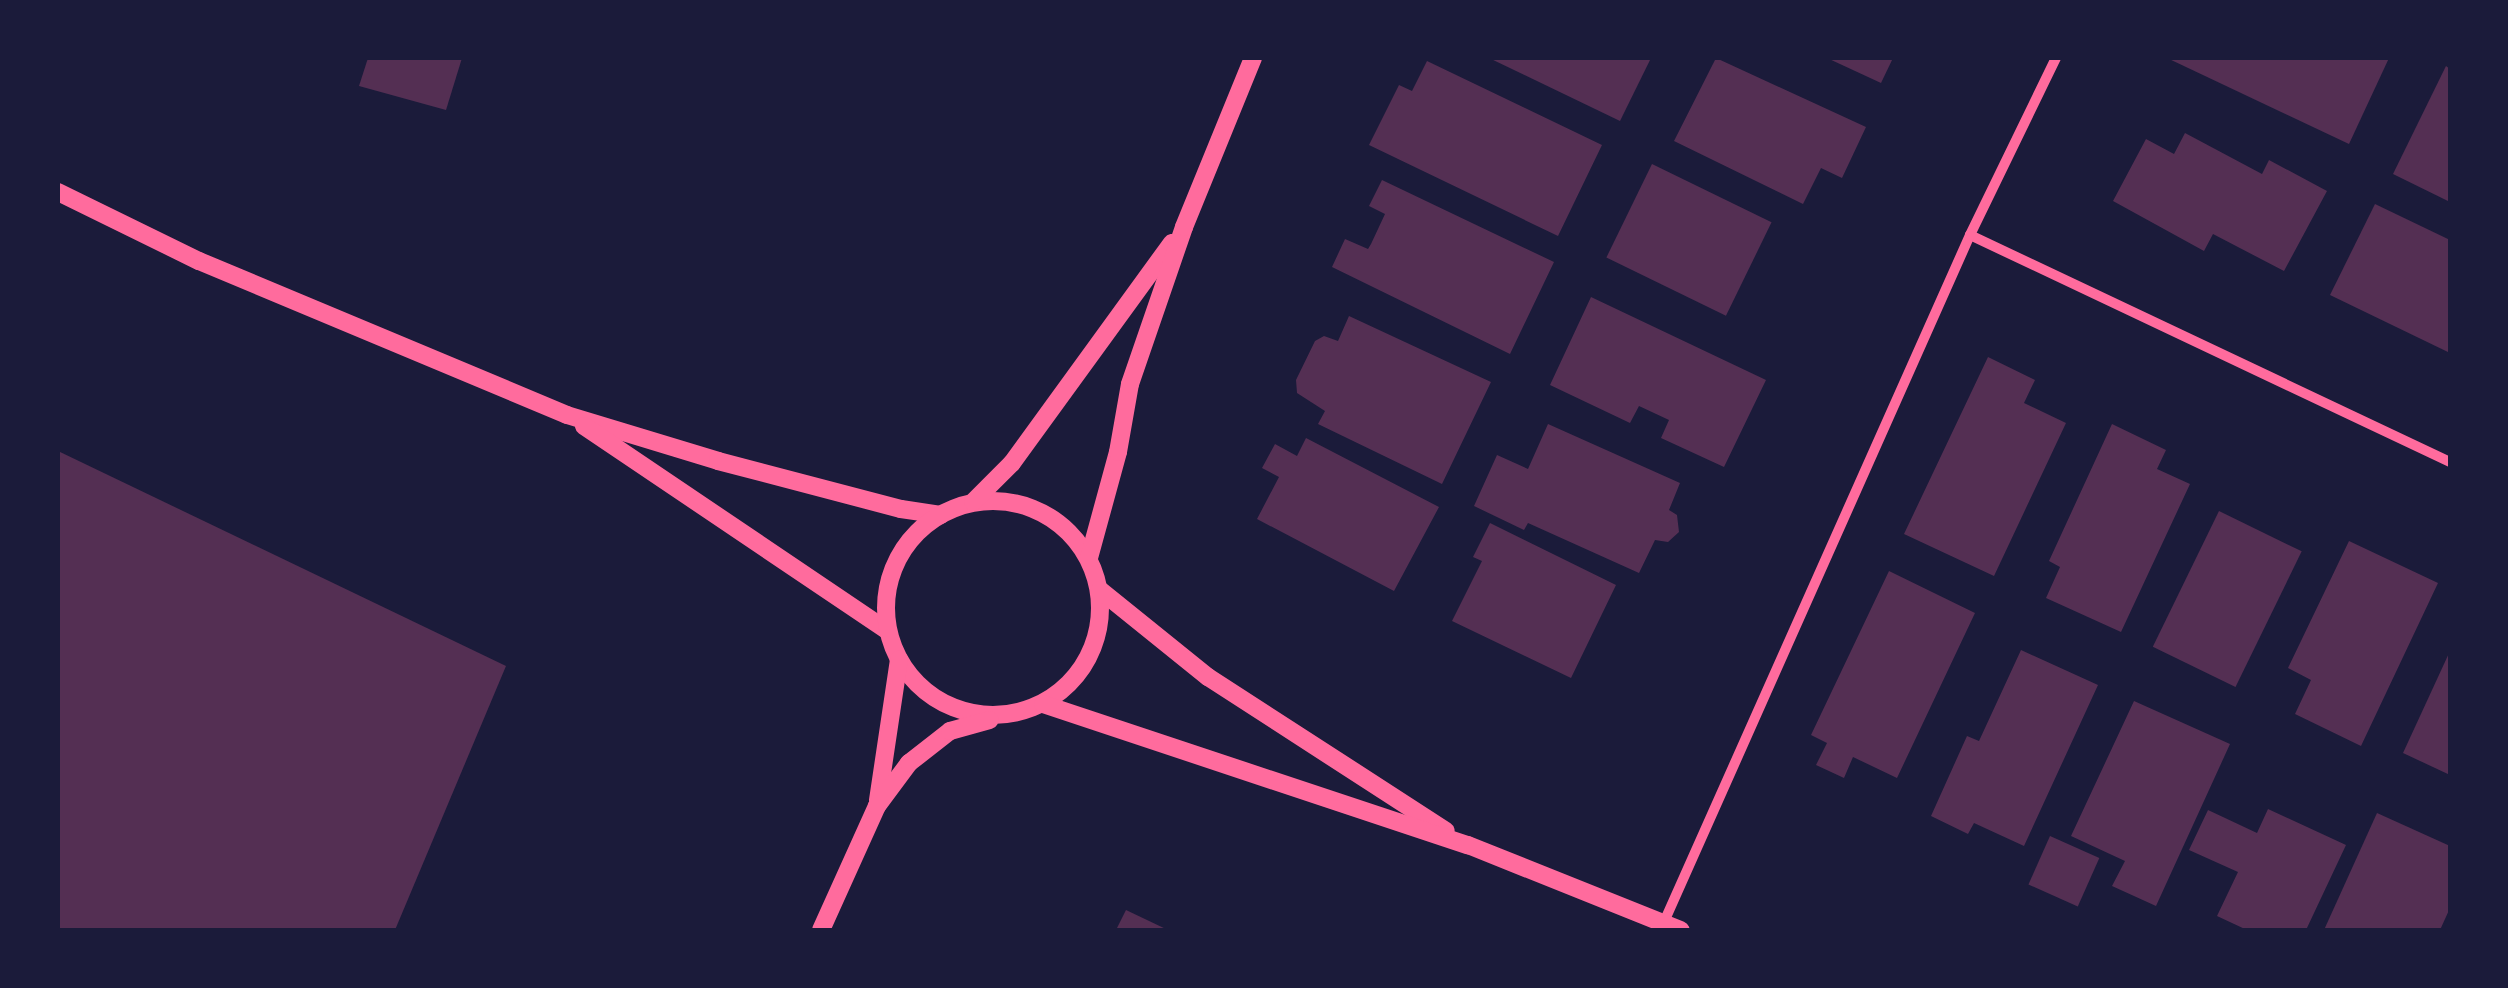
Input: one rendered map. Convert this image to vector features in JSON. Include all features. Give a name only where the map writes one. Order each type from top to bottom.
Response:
[{"type":"street","points":[[1090,558],[1118,452],[1130,384],[1184,227],[1253,58]]},
{"type":"street","points":[[1044,704],[1468,845],[1672,926],[1970,234],[2056,58]]},
{"type":"street","points":[[58,192],[199,261],[567,415],[773,475],[901,509],[941,515]]},
{"type":"street","points":[[973,502],[1023,448],[1184,227]]},
{"type":"street","points":[[1970,234],[2450,462]]},
{"type":"street","points":[[567,415],[887,630]]},
{"type":"street","points":[[821,930],[878,806],[908,763],[950,730],[1012,714],[1044,704],[1070,684],[1090,657],[1100,625],[1100,590],[1090,558],[1068,531],[1040,511],[1008,502],[973,502],[941,515],[914,536],[895,564],[886,596],[887,630],[899,660],[919,687],[946,705],[979,714],[1012,714]]},
{"type":"street","points":[[1100,590],[1208,676],[1468,845]]},
{"type":"street","points":[[878,806],[899,660]]},
{"type":"building","points":[[368,58],[462,58],[446,110],[359,86]]},
{"type":"building","points":[[1489,58],[1651,58],[1620,121]]},
{"type":"building","points":[[1716,58],[1866,127],[1842,178],[1821,168],[1803,204],[1674,141]]},
{"type":"building","points":[[1827,58],[1893,58],[1881,83]]},
{"type":"building","points":[[2167,58],[2389,58],[2349,144]]},
{"type":"building","points":[[1427,61],[1602,145],[1558,236],[1369,145],[1399,85],[1412,91]]},
{"type":"building","points":[[2446,66],[2450,69],[2450,202],[2393,174]]},
{"type":"building","points":[[2185,133],[2262,174],[2269,160],[2327,191],[2284,271],[2213,234],[2204,251],[2113,201],[2146,139],[2174,154]]},
{"type":"building","points":[[1652,164],[1772,222],[1726,316],[1606,257]]},
{"type":"building","points":[[1382,180],[1554,262],[1510,354],[1332,267],[1345,239],[1368,249],[1371,244],[1385,214],[1369,206]]},
{"type":"building","points":[[2375,204],[2450,240],[2450,353],[2330,295]]},
{"type":"building","points":[[1591,297],[1766,380],[1724,467],[1661,438],[1669,420],[1639,406],[1630,423],[1550,385]]},
{"type":"building","points":[[1349,316],[1491,382],[1442,484],[1318,424],[1325,411],[1297,393],[1296,380],[1315,341],[1324,336],[1338,341]]},
{"type":"building","points":[[1988,357],[2035,380],[2024,403],[2066,423],[1994,576],[1904,534]]},
{"type":"building","points":[[1548,424],[1680,483],[1669,510],[1677,515],[1679,532],[1668,542],[1655,540],[1639,573],[1528,523],[1524,530],[1474,506],[1497,455],[1528,469]]},
{"type":"building","points":[[2112,424],[2166,450],[2157,469],[2190,484],[2121,632],[2046,598],[2060,567],[2049,561]]},
{"type":"building","points":[[1306,438],[1439,507],[1394,591],[1257,519],[1279,477],[1262,468],[1275,444],[1297,456]]},
{"type":"building","points":[[58,451],[506,666],[395,930],[58,930]]},
{"type":"building","points":[[2219,511],[2302,551],[2235,687],[2153,647]]},
{"type":"building","points":[[1490,523],[1616,585],[1571,678],[1452,621],[1482,561],[1473,557]]},
{"type":"building","points":[[2349,541],[2438,583],[2361,746],[2295,714],[2311,680],[2288,668]]},
{"type":"building","points":[[1889,571],[1975,613],[1897,778],[1853,757],[1844,778],[1816,765],[1827,743],[1811,735]]},
{"type":"building","points":[[2021,650],[2098,685],[2024,846],[1974,823],[1968,834],[1931,816],[1967,736],[1979,741]]},
{"type":"building","points":[[2450,651],[2450,775],[2403,753]]},
{"type":"building","points":[[2134,701],[2230,744],[2156,906],[2112,886],[2125,861],[2071,836]]},
{"type":"building","points":[[2268,809],[2346,845],[2306,930],[2247,930],[2217,916],[2238,872],[2189,850],[2208,810],[2257,833]]},
{"type":"building","points":[[2377,813],[2450,846],[2450,908],[2440,930],[2324,930]]},
{"type":"building","points":[[2050,836],[2099,858],[2078,906],[2028,884]]},
{"type":"building","points":[[1126,910],[1168,930],[1116,930]]}]
